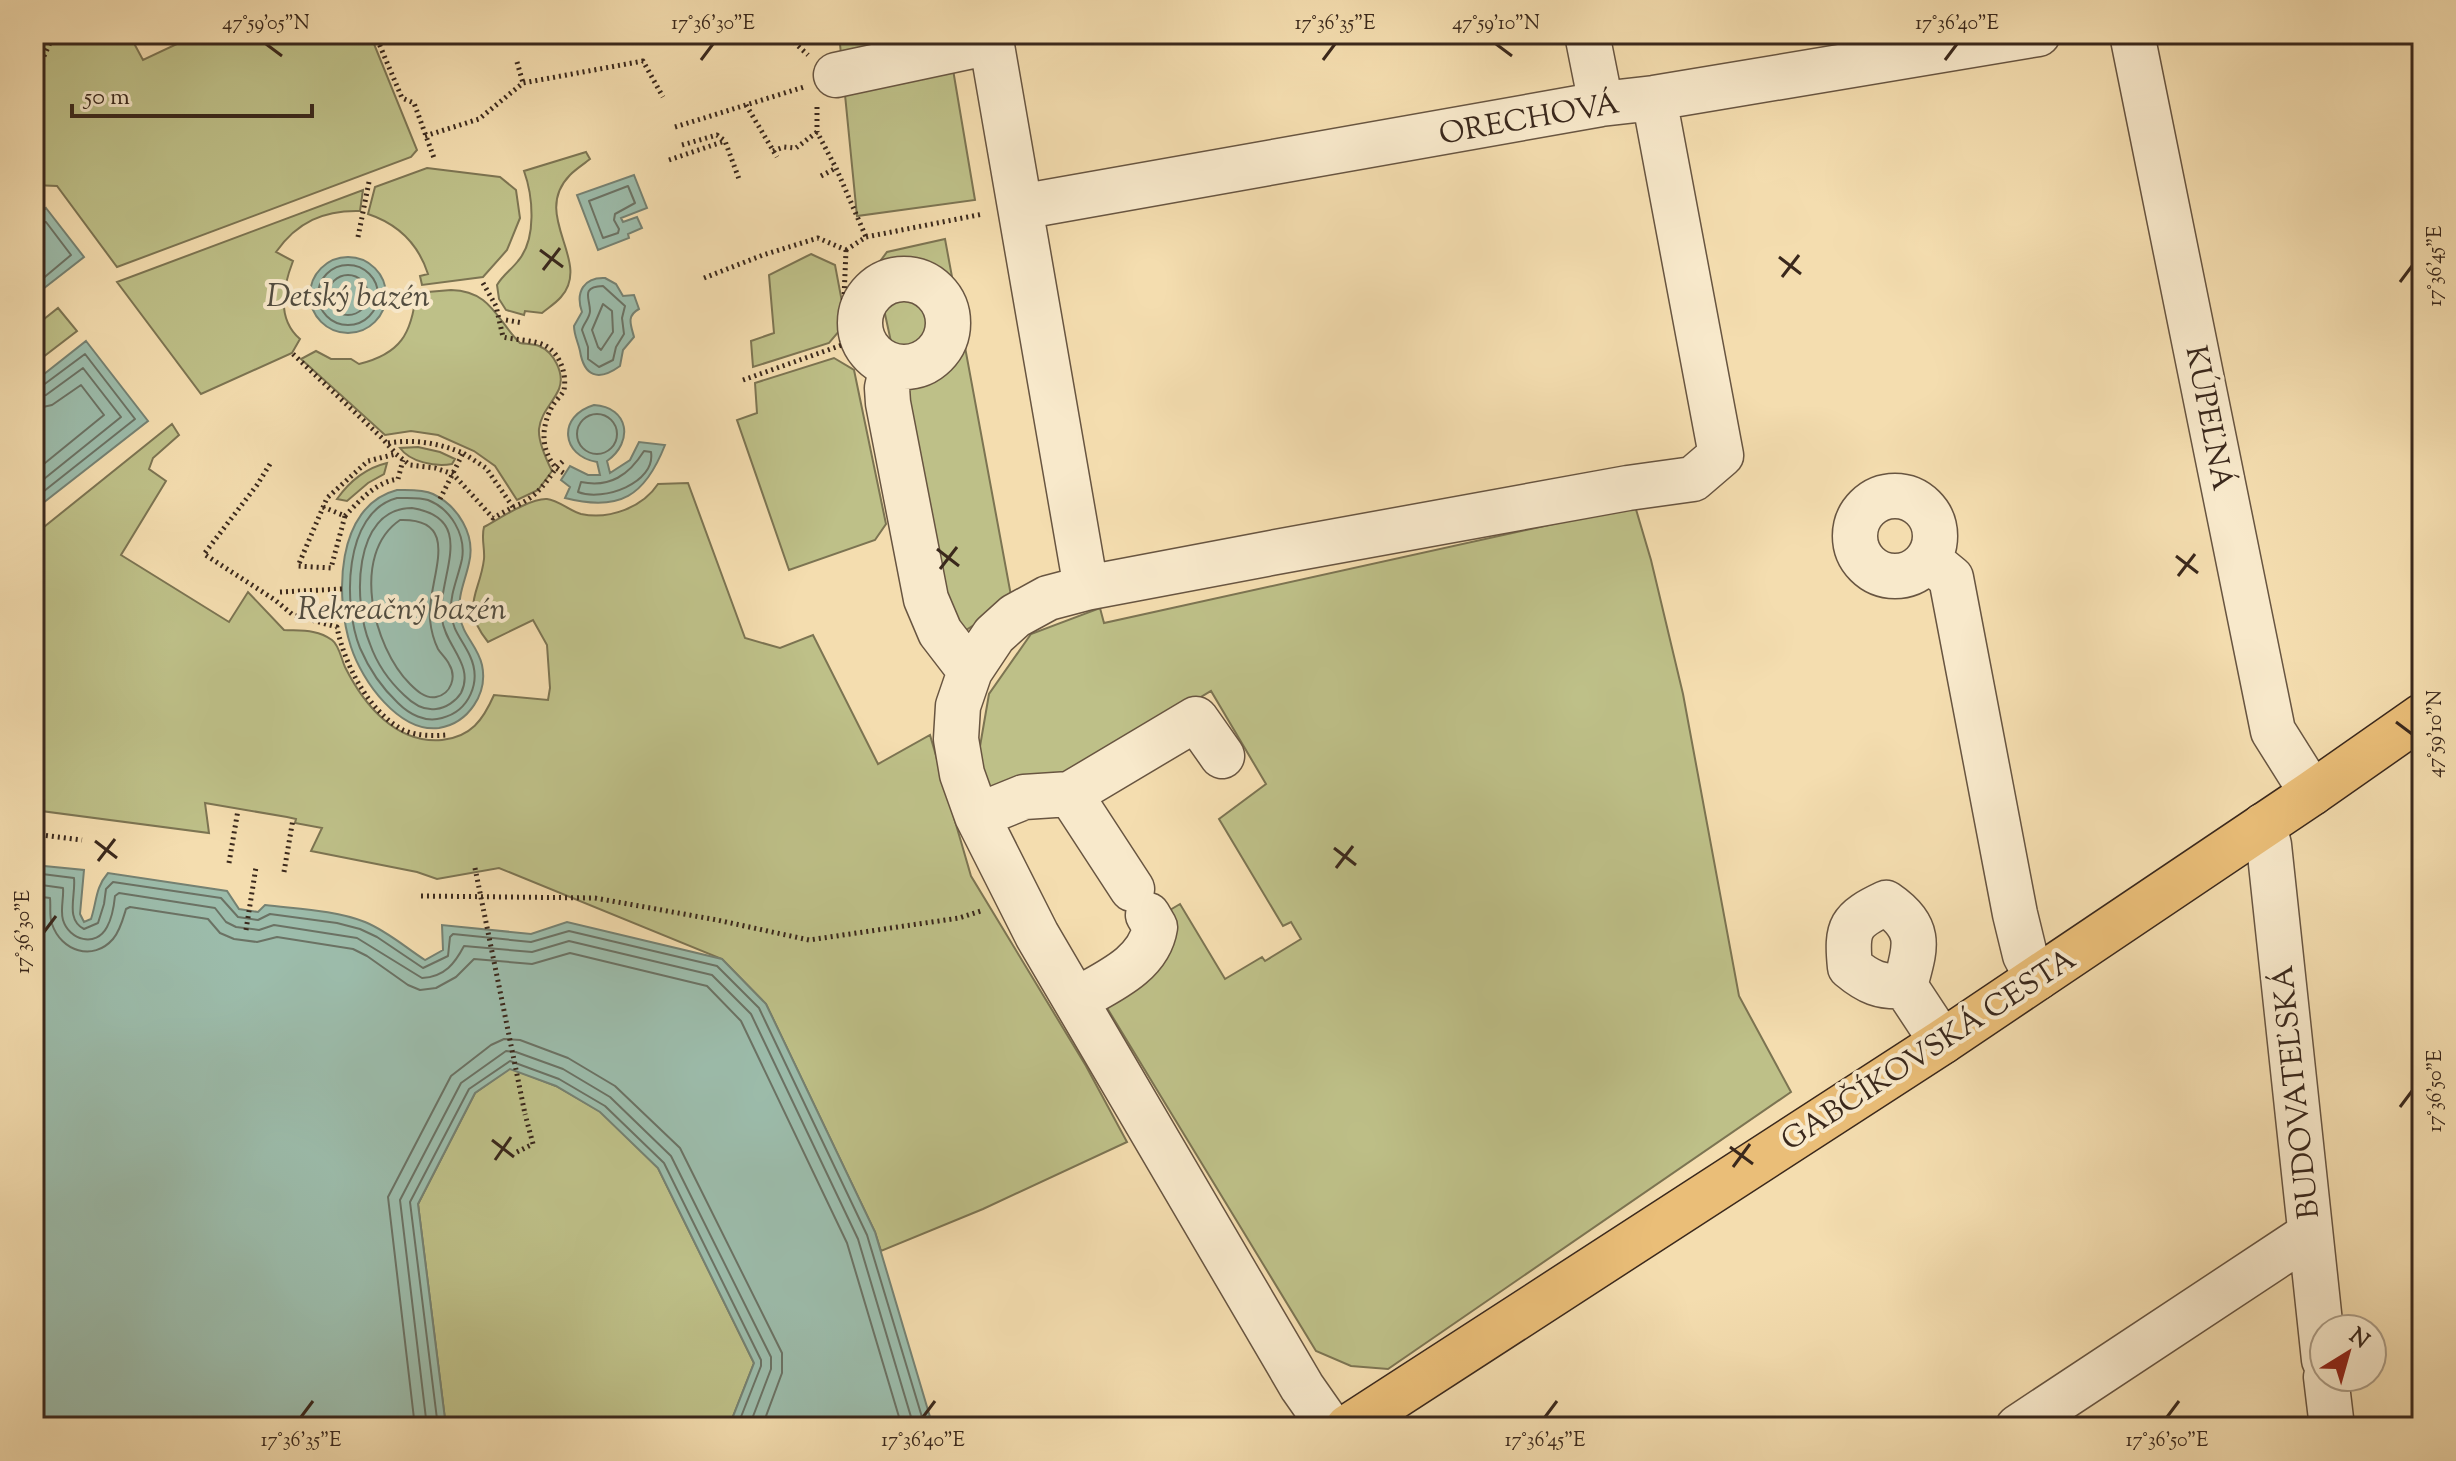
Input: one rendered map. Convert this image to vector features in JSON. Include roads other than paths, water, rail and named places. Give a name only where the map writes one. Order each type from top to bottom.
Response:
[{"type":"main road","name":"GABČÍKOVSKÁ CESTA","points":[[1348,1427],[1942,1042],[2422,716]]},
{"type":"street","points":[[1587,34],[1601,104]]},
{"type":"street","name":"ORECHOVÁ","points":[[1020,207],[1601,104],[1654,98],[2038,34]]},
{"type":"street","name":"KÚPEĽNÁ","points":[[2132,34],[2273,731],[2312,793]]},
{"type":"street","points":[[820,79],[991,38],[1086,588]]},
{"type":"street","points":[[1330,1427],[1302,1387],[1037,935],[977,816],[962,774],[956,739],[958,706],[970,671],[994,635],[1015,616],[1048,598],[1086,588],[1613,490],[1693,479],[1721,455],[1654,98]]},
{"type":"street","points":[[892,366],[887,388],[888,403],[912,540],[926,599],[940,632],[970,671]]},
{"type":"street","points":[[1928,559],[1951,578],[2015,914],[2025,955],[2037,978]]},
{"type":"street","points":[[977,816],[1024,797],[1070,794],[1196,719],[1222,756]]},
{"type":"street","points":[[1070,794],[1155,927],[1152,944],[1123,973],[1076,1000]]},
{"type":"street","name":"BUDOVATEĽSKÁ","points":[[2264,825],[2269,845],[2319,1313]]},
{"type":"street","points":[[1905,986],[1942,1042]]},
{"type":"street","points":[[2018,1427],[2310,1234]]},
{"type":"street","points":[[2328,1393],[2332,1427]]},
{"type":"water","points":[[634,175],[647,208],[621,218],[623,222],[637,217],[642,228],[628,234],[629,238],[598,250],[577,195]]},
{"type":"water","points":[[46,208],[84,257],[34,296],[34,217]]},
{"type":"water","name":"Detský bazén","points":[[348,257],[362,260],[375,268],[383,281],[386,295],[383,309],[375,322],[362,330],[348,333],[334,330],[321,322],[313,309],[310,295],[313,281],[321,268],[334,260]]},
{"type":"water","points":[[605,278],[616,284],[623,296],[634,295],[639,309],[631,318],[634,337],[623,350],[620,366],[599,375],[593,374],[585,366],[574,326],[582,312],[580,298],[583,287],[592,280]]},
{"type":"water","points":[[86,341],[148,421],[34,510],[34,382]]},
{"type":"water","points":[[594,405],[615,412],[624,427],[621,445],[607,461],[610,473],[630,460],[639,442],[665,445],[649,477],[628,496],[616,501],[584,502],[565,498],[570,487],[561,480],[570,466],[588,475],[600,475],[597,462],[576,452],[568,435],[574,418]]},
{"type":"water","name":"Rekreačný bazén","points":[[397,490],[425,491],[442,499],[463,522],[470,542],[469,563],[459,609],[461,623],[482,665],[482,686],[467,713],[450,725],[439,728],[410,722],[384,702],[356,660],[346,627],[342,580],[351,534],[361,514],[377,499]]},
{"type":"water","points":[[34,865],[84,870],[80,914],[84,922],[91,919],[98,889],[108,873],[227,891],[239,909],[258,912],[265,905],[316,910],[353,918],[381,930],[425,960],[443,950],[442,925],[531,934],[567,922],[722,959],[766,1004],[875,1232],[933,1427],[727,1427],[754,1363],[658,1168],[600,1112],[556,1086],[510,1069],[475,1093],[418,1204],[446,1427],[34,1427]]}]
